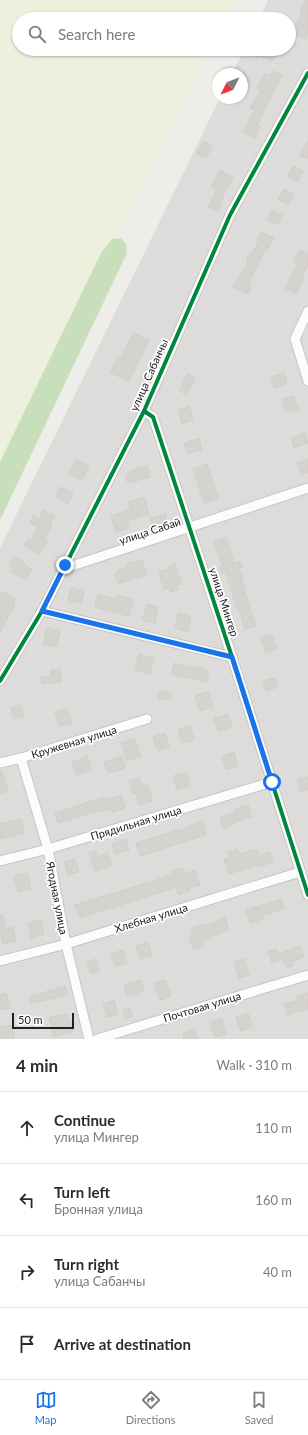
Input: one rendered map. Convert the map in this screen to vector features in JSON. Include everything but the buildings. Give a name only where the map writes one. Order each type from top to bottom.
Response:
[{"type":"street","name":"улица Сабанчы","points":[[0,681],[42,611],[144,411],[230,215],[308,73]]},
{"type":"street","points":[[308,311],[294,339],[308,381]]},
{"type":"street","name":"улица Мингер","points":[[144,411],[153,417],[190,527],[308,895]]},
{"type":"street","name":"улица Сабай","points":[[65,565],[72,566],[308,488]]},
{"type":"street","points":[[42,611],[232,657]]},
{"type":"street","name":"Кружевная улица","points":[[0,763],[22,758],[147,719]]},
{"type":"street","name":"Ягодная улица","points":[[22,758],[48,849],[66,944],[89,1039]]},
{"type":"street","name":"Прядильная улица","points":[[0,861],[48,849],[272,782]]},
{"type":"street","name":"Хлебная улица","points":[[0,961],[66,944],[300,872]]},
{"type":"street","name":"Почтовая улица","points":[[97,1039],[308,976]]},
{"type":"shaded area","points":[[268,0],[308,0],[308,1039],[0,1039],[0,548],[217,104],[248,104],[248,68],[235,68],[241,56],[296,56],[296,12],[262,12]]},
{"type":"green space","points":[[0,0],[234,0],[228,12],[12,12],[12,56],[206,56],[0,472]]},
{"type":"green space","points":[[121,238],[126,244],[127,253],[0,520],[0,462],[101,253],[112,239]]},
{"type":"cycle path","points":[[0,681],[42,611],[144,411],[230,215],[308,73]]},
{"type":"cycle path","points":[[144,411],[153,417],[308,895]]},
{"type":"route","points":[[65,565],[42,611],[232,657],[272,782]]}]
